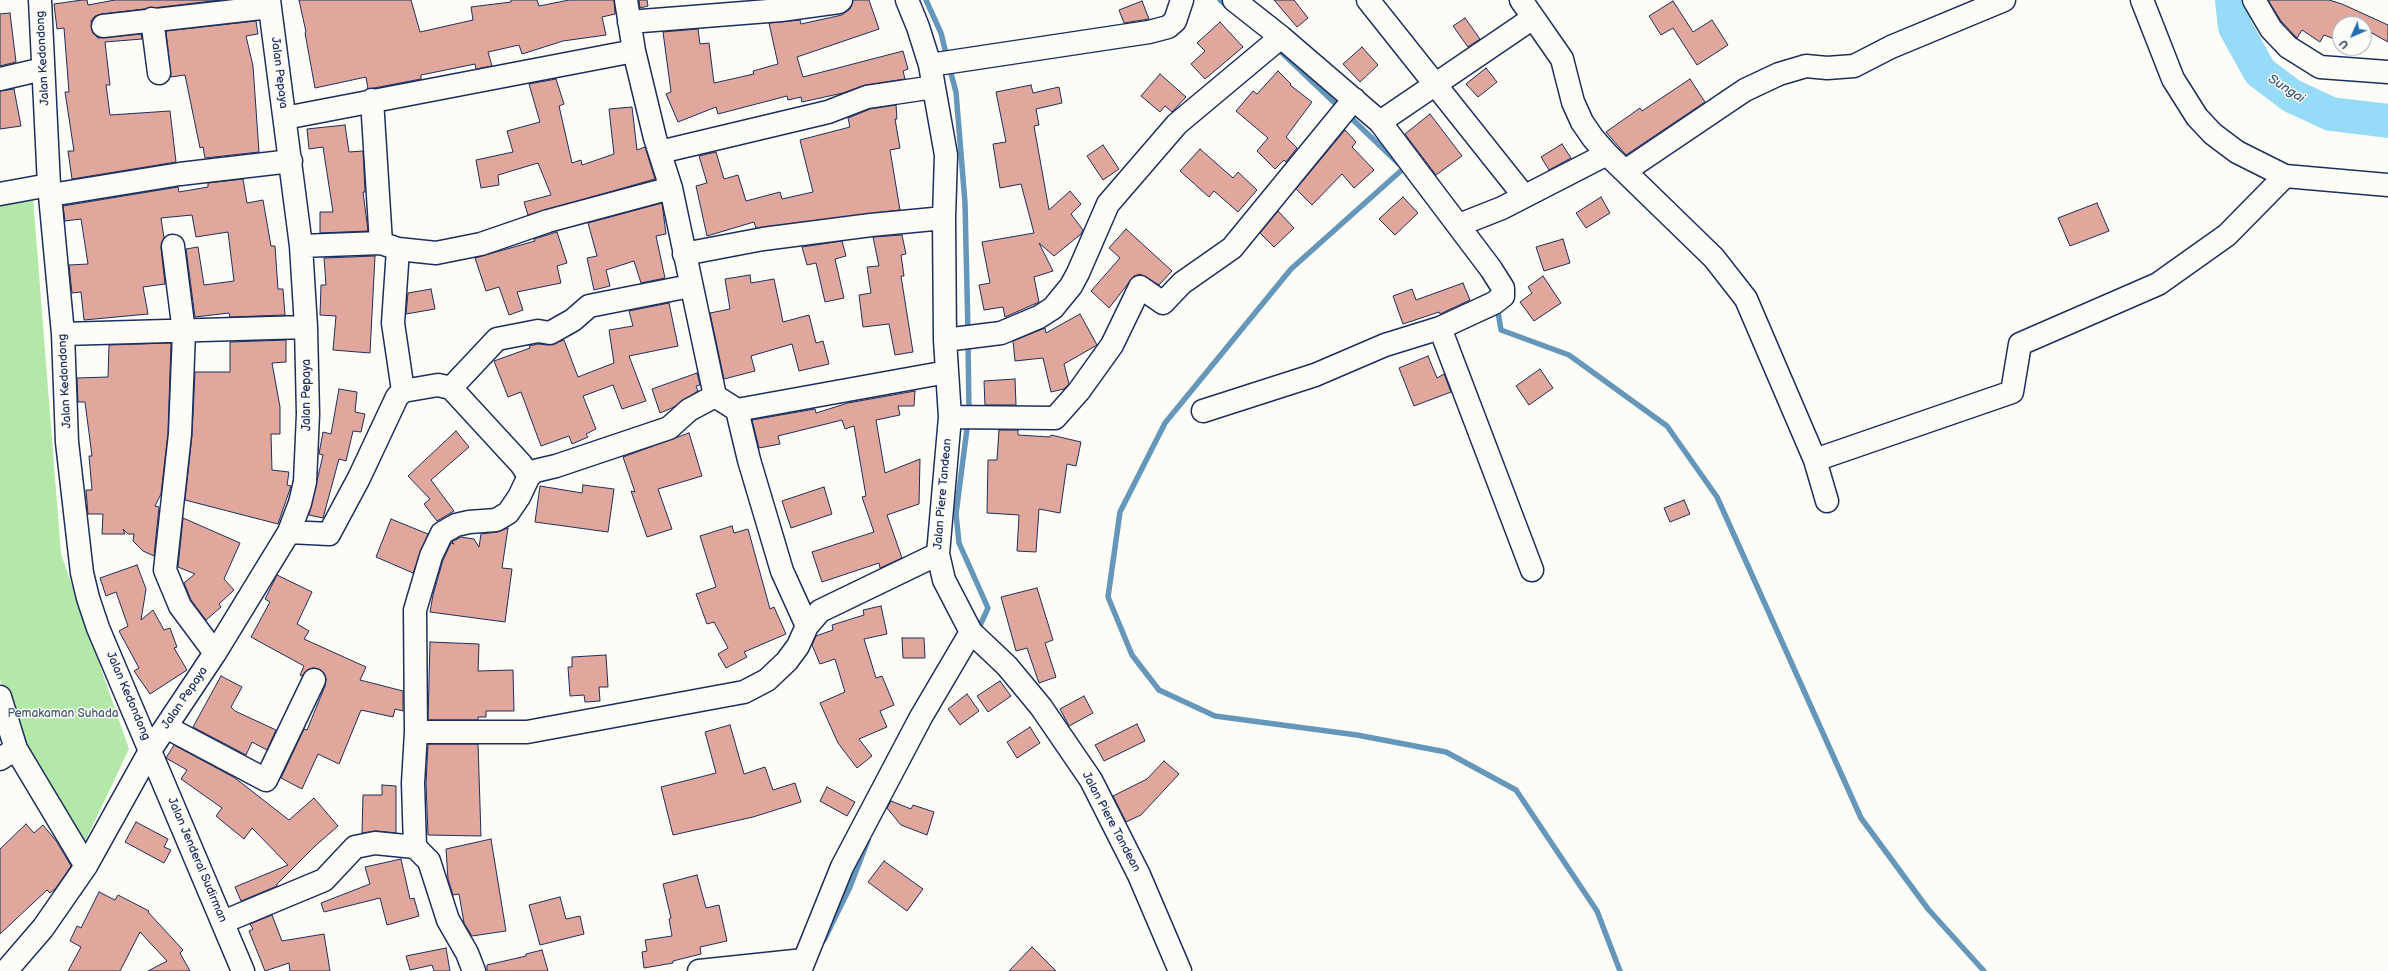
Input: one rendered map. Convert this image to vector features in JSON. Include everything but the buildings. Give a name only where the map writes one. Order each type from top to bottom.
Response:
[{"type":"street","name":"Jalan Kedondong","points":[[40,0],[50,190],[63,334],[67,442],[82,573],[88,598],[98,628],[151,749]]},
{"type":"street","points":[[626,0],[634,51],[660,152],[671,188],[690,286],[715,396],[737,410],[947,372]]},
{"type":"street","points":[[629,22],[781,10],[839,2],[841,0]]},
{"type":"street","name":"Jalan Piere Tandean","points":[[906,0],[934,64],[934,87],[946,156],[944,218],[951,340],[947,372],[950,417],[938,554],[944,580],[978,638],[1007,666],[1040,707],[1091,780],[1139,875],[1180,971]]},
{"type":"street","points":[[934,64],[959,59],[1149,32],[1168,27],[1175,20],[1182,0]]},
{"type":"street","points":[[1203,411],[1315,375],[1385,345],[1440,328],[1494,303],[1503,296],[1502,288],[1491,268],[1380,122],[1281,37],[1234,0]]},
{"type":"street","points":[[1368,0],[1524,196]]},
{"type":"street","points":[[1521,0],[1562,59],[1573,102],[1582,122],[1607,154],[1714,258],[1746,298],[1815,460],[1827,501]]},
{"type":"street","points":[[1625,171],[1744,90],[1779,74],[1806,66],[1827,68],[1854,66],[1891,47],[2004,0]]},
{"type":"street","points":[[2142,0],[2173,79],[2197,117],[2213,134],[2237,152],[2285,176],[2388,185]]},
{"type":"street","points":[[2254,0],[2271,28],[2288,47],[2320,67],[2388,72]]},
{"type":"street","points":[[103,26],[270,4]]},
{"type":"street","name":"Jalan Pepaya","points":[[6,971],[43,928],[86,866],[151,749],[215,653],[289,532],[300,503],[304,482],[308,414],[306,327],[301,246],[270,4]]},
{"type":"street","points":[[1380,122],[1533,18]]},
{"type":"street","points":[[152,20],[159,73]]},
{"type":"street","points":[[951,340],[983,336],[1020,326],[1053,308],[1074,279],[1108,204],[1177,124],[1281,37]]},
{"type":"street","points":[[285,118],[372,100],[634,51]]},
{"type":"street","points":[[0,79],[43,69]]},
{"type":"street","points":[[660,152],[828,112],[867,97],[934,87]]},
{"type":"street","points":[[950,417],[1055,418],[1079,391],[1112,345],[1140,287],[1163,303],[1182,283],[1232,248],[1354,99]]},
{"type":"street","points":[[372,100],[389,246],[393,323],[403,391]]},
{"type":"street","points":[[1459,224],[1502,208],[1607,154]]},
{"type":"street","points":[[0,194],[50,190],[291,161]]},
{"type":"street","points":[[1815,460],[2012,392],[2020,344],[2158,284],[2226,235],[2285,176]]},
{"type":"street","points":[[301,246],[389,246],[436,253],[481,244],[548,221],[671,188]]},
{"type":"street","points":[[684,254],[763,239],[871,225],[944,218]]},
{"type":"street","points":[[173,246],[184,332],[180,434],[165,570],[180,606],[215,653]]},
{"type":"street","points":[[451,388],[497,339],[538,331],[550,333],[574,320],[590,306],[690,286]]},
{"type":"street","points":[[63,334],[184,332],[306,327]]},
{"type":"street","points":[[1440,328],[1532,570]]},
{"type":"street","points":[[289,532],[328,534],[359,478],[397,397],[403,391],[438,385],[451,388],[516,458],[529,476]]},
{"type":"street","points":[[415,847],[413,783],[416,732],[415,610],[436,543],[446,529],[468,522],[496,520],[508,513],[529,476],[535,471],[556,466],[669,428],[689,410],[715,396]]},
{"type":"street","points":[[737,410],[749,460],[782,571],[807,626]]},
{"type":"street","points":[[416,732],[527,732],[744,692],[767,680],[787,661],[798,646],[807,626],[820,611],[938,554]]},
{"type":"street","points":[[699,971],[802,966],[842,867],[921,717],[978,638]]},
{"type":"street","points":[[166,727],[266,780],[314,680]]},
{"type":"street","points":[[0,697],[8,754],[86,866]]},
{"type":"street","name":"Jalan Jenderal Sudirman","points":[[151,749],[243,971]]},
{"type":"street","points":[[223,922],[324,880],[355,847],[375,842],[415,847],[429,861],[448,920],[467,953],[474,971]]},
{"type":"green space","name":"Pemakaman Suhada","points":[[33,198],[61,554],[129,749],[84,844],[17,735],[0,679],[0,203]]},
{"type":"waterway","points":[[926,0],[941,33],[947,58]]},
{"type":"waterway","points":[[1220,0],[1229,7]]},
{"type":"waterway","name":"Sungai","points":[[2232,0],[2235,27],[2260,72],[2292,96],[2331,114],[2388,121]]},
{"type":"waterway","points":[[1278,49],[1340,108]]},
{"type":"waterway","points":[[949,66],[956,92],[965,203],[968,332]]},
{"type":"waterway","points":[[1348,115],[1399,164]]},
{"type":"waterway","points":[[1404,168],[1291,269],[1165,423],[1120,512],[1108,597],[1132,655],[1159,690],[1215,716],[1357,735],[1446,752],[1516,790],[1597,911],[1620,971]]},
{"type":"waterway","points":[[1497,306],[1501,330],[1569,355],[1667,426],[1717,497],[1861,818],[1928,909],[1984,971]]},
{"type":"waterway","points":[[968,341],[969,412]]},
{"type":"waterway","points":[[968,421],[956,514],[959,543],[988,608],[977,632]]},
{"type":"waterway","points":[[824,940],[850,887],[868,840]]}]
